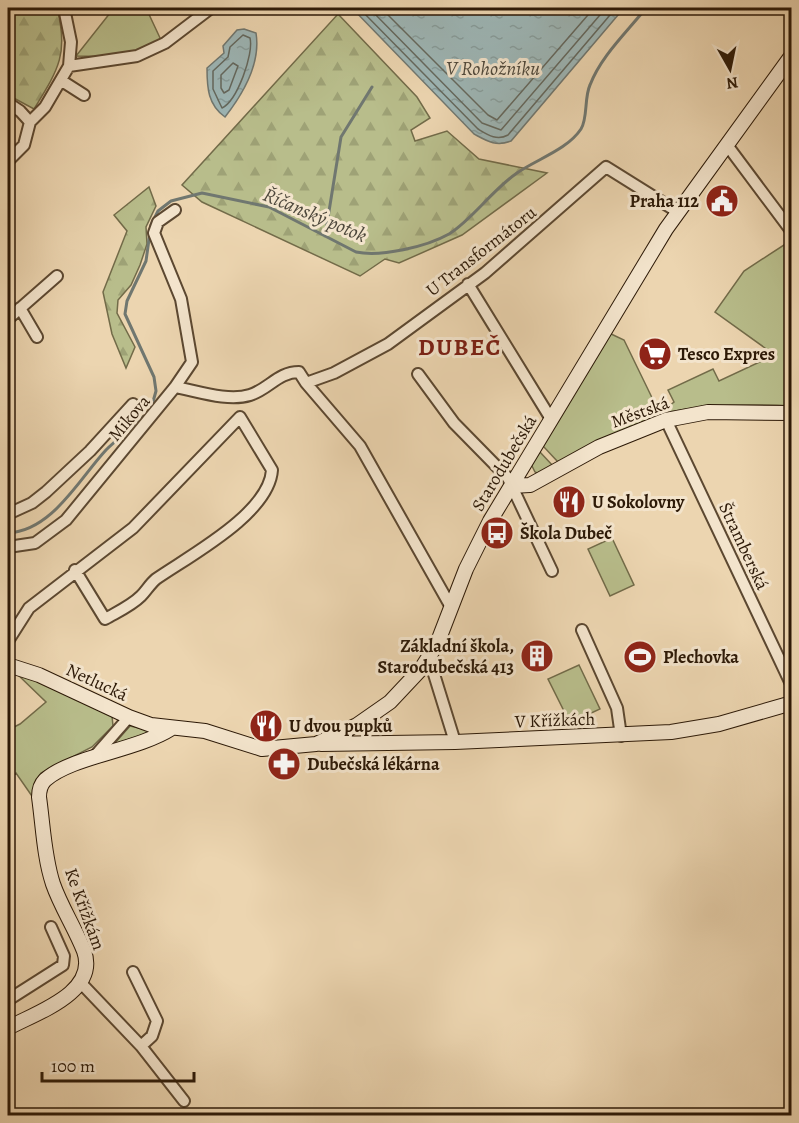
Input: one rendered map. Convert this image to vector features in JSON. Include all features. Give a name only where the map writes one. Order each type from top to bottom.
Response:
[{"type":"street","points":[[8,161],[24,145],[30,122],[45,107],[69,66],[71,42],[64,8]]},
{"type":"street","points":[[69,66],[137,56],[165,43],[211,8]]},
{"type":"street","name":"Starodubečská","points":[[172,729],[205,731],[262,749],[316,744],[357,724],[390,702],[429,658],[472,555],[551,419],[678,212],[792,54]]},
{"type":"street","points":[[62,81],[84,95]]},
{"type":"street","points":[[8,103],[30,122]]},
{"type":"street","points":[[727,145],[792,232]]},
{"type":"street","name":"U Transformátoru","points":[[306,383],[375,353],[489,270],[606,167],[678,212]]},
{"type":"street","name":"Mikova","points":[[8,548],[35,543],[66,520],[176,387],[192,362],[181,299],[154,233],[158,222],[175,210]]},
{"type":"street","points":[[8,319],[57,276]]},
{"type":"street","points":[[468,284],[551,419]]},
{"type":"street","points":[[20,308],[37,337]]},
{"type":"street","points":[[176,387],[234,397],[247,396],[265,388],[279,376],[299,372],[360,446],[451,607]]},
{"type":"street","points":[[418,374],[454,423],[508,478],[552,571]]},
{"type":"street","name":"Mikova","points":[[8,513],[32,503],[46,492],[90,451],[133,404]]},
{"type":"street","name":"Městská","points":[[511,486],[530,485],[599,447],[666,420],[708,412],[792,413]]},
{"type":"street","points":[[8,641],[29,608],[75,570],[133,528],[240,417],[272,470],[270,485],[238,521],[207,547],[154,581],[135,601],[105,619],[75,570]]},
{"type":"street","name":"Štramberská","points":[[666,420],[792,686]]},
{"type":"street","points":[[582,630],[618,708],[621,736]]},
{"type":"street","points":[[429,658],[455,742]]},
{"type":"street","name":"Netlucká","points":[[8,665],[39,675],[129,717],[172,729]]},
{"type":"street","name":"V Křížkách","points":[[316,744],[621,736],[695,729],[792,703]]},
{"type":"street","points":[[91,760],[129,717]]},
{"type":"street","points":[[91,760],[144,744],[172,729]]},
{"type":"street","name":"Ke Křížkám","points":[[80,982],[85,970],[85,955],[52,879],[39,797],[41,784],[46,779],[91,760]]},
{"type":"street","points":[[8,1000],[63,965],[64,956],[51,927]]},
{"type":"street","points":[[133,972],[157,1021],[152,1036],[141,1046]]},
{"type":"street","points":[[8,1028],[62,1000],[80,982],[141,1046],[184,1101]]},
{"type":"green space","points":[[8,8],[57,8],[62,38],[59,61],[34,109],[8,95]]},
{"type":"green space","points":[[114,8],[146,8],[161,40],[121,57],[76,56]]},
{"type":"green space","points":[[338,14],[417,97],[430,118],[411,130],[415,141],[447,131],[479,159],[547,173],[462,235],[399,263],[385,259],[360,276],[202,202],[182,185]]},
{"type":"green space","points":[[149,187],[156,206],[146,227],[147,244],[131,285],[118,300],[117,313],[135,347],[126,368],[112,334],[103,292],[127,231],[114,215]]},
{"type":"green space","points":[[787,243],[792,248],[791,406],[730,405],[669,412],[669,406],[674,402],[668,390],[713,369],[719,381],[764,360],[765,348],[715,312],[744,271]]},
{"type":"green space","points":[[609,333],[624,340],[658,410],[657,416],[559,463],[543,446]]},
{"type":"green space","points":[[539,451],[554,467],[539,474],[535,472],[531,464]]},
{"type":"green space","points":[[612,538],[634,585],[610,596],[588,549]]},
{"type":"green space","points":[[579,665],[600,709],[570,723],[548,679]]},
{"type":"green space","points":[[16,673],[54,687],[112,716],[113,726],[92,747],[41,773],[35,783],[34,799],[16,773],[8,779],[8,730],[20,724],[46,702]]},
{"type":"green space","points":[[130,726],[149,730],[150,733],[114,744]]},
{"type":"water","name":"V Rohožníku","points":[[352,8],[624,8],[511,141],[496,143],[474,134]]},
{"type":"water","points":[[244,29],[256,33],[256,56],[244,88],[225,117],[215,107],[210,96],[207,68],[224,53],[223,46],[237,30]]},
{"type":"waterway","name":"Říčanský potok","points":[[151,409],[156,391],[154,377],[125,314],[127,301],[146,261],[151,225],[158,211],[171,201],[202,193],[269,207],[356,252],[390,252],[416,247],[439,239],[457,228],[517,173],[568,143],[575,136],[585,119],[588,90],[595,74],[608,54],[646,8]]},
{"type":"waterway","points":[[325,236],[341,137],[372,87]]},
{"type":"waterway","name":"Říčanský potok","points":[[8,533],[24,530],[51,514],[106,450],[144,416]]},
{"type":"place","name":"Praha 112","points":[[722,201]]},
{"type":"place","name":"Tesco Expres","points":[[655,354]]},
{"type":"place","name":"U Sokolovny","points":[[569,502]]},
{"type":"place","name":"Škola Dubeč","points":[[497,533]]},
{"type":"place","name":"Základní škola, Starodubečská 413","points":[[537,656]]},
{"type":"place","name":"Plechovka","points":[[640,657]]},
{"type":"place","name":"U dvou pupků","points":[[266,726]]},
{"type":"place","name":"Dubečská lékárna","points":[[284,764]]},
{"type":"district","name":"DUBEČ","points":[[460,347]]}]
